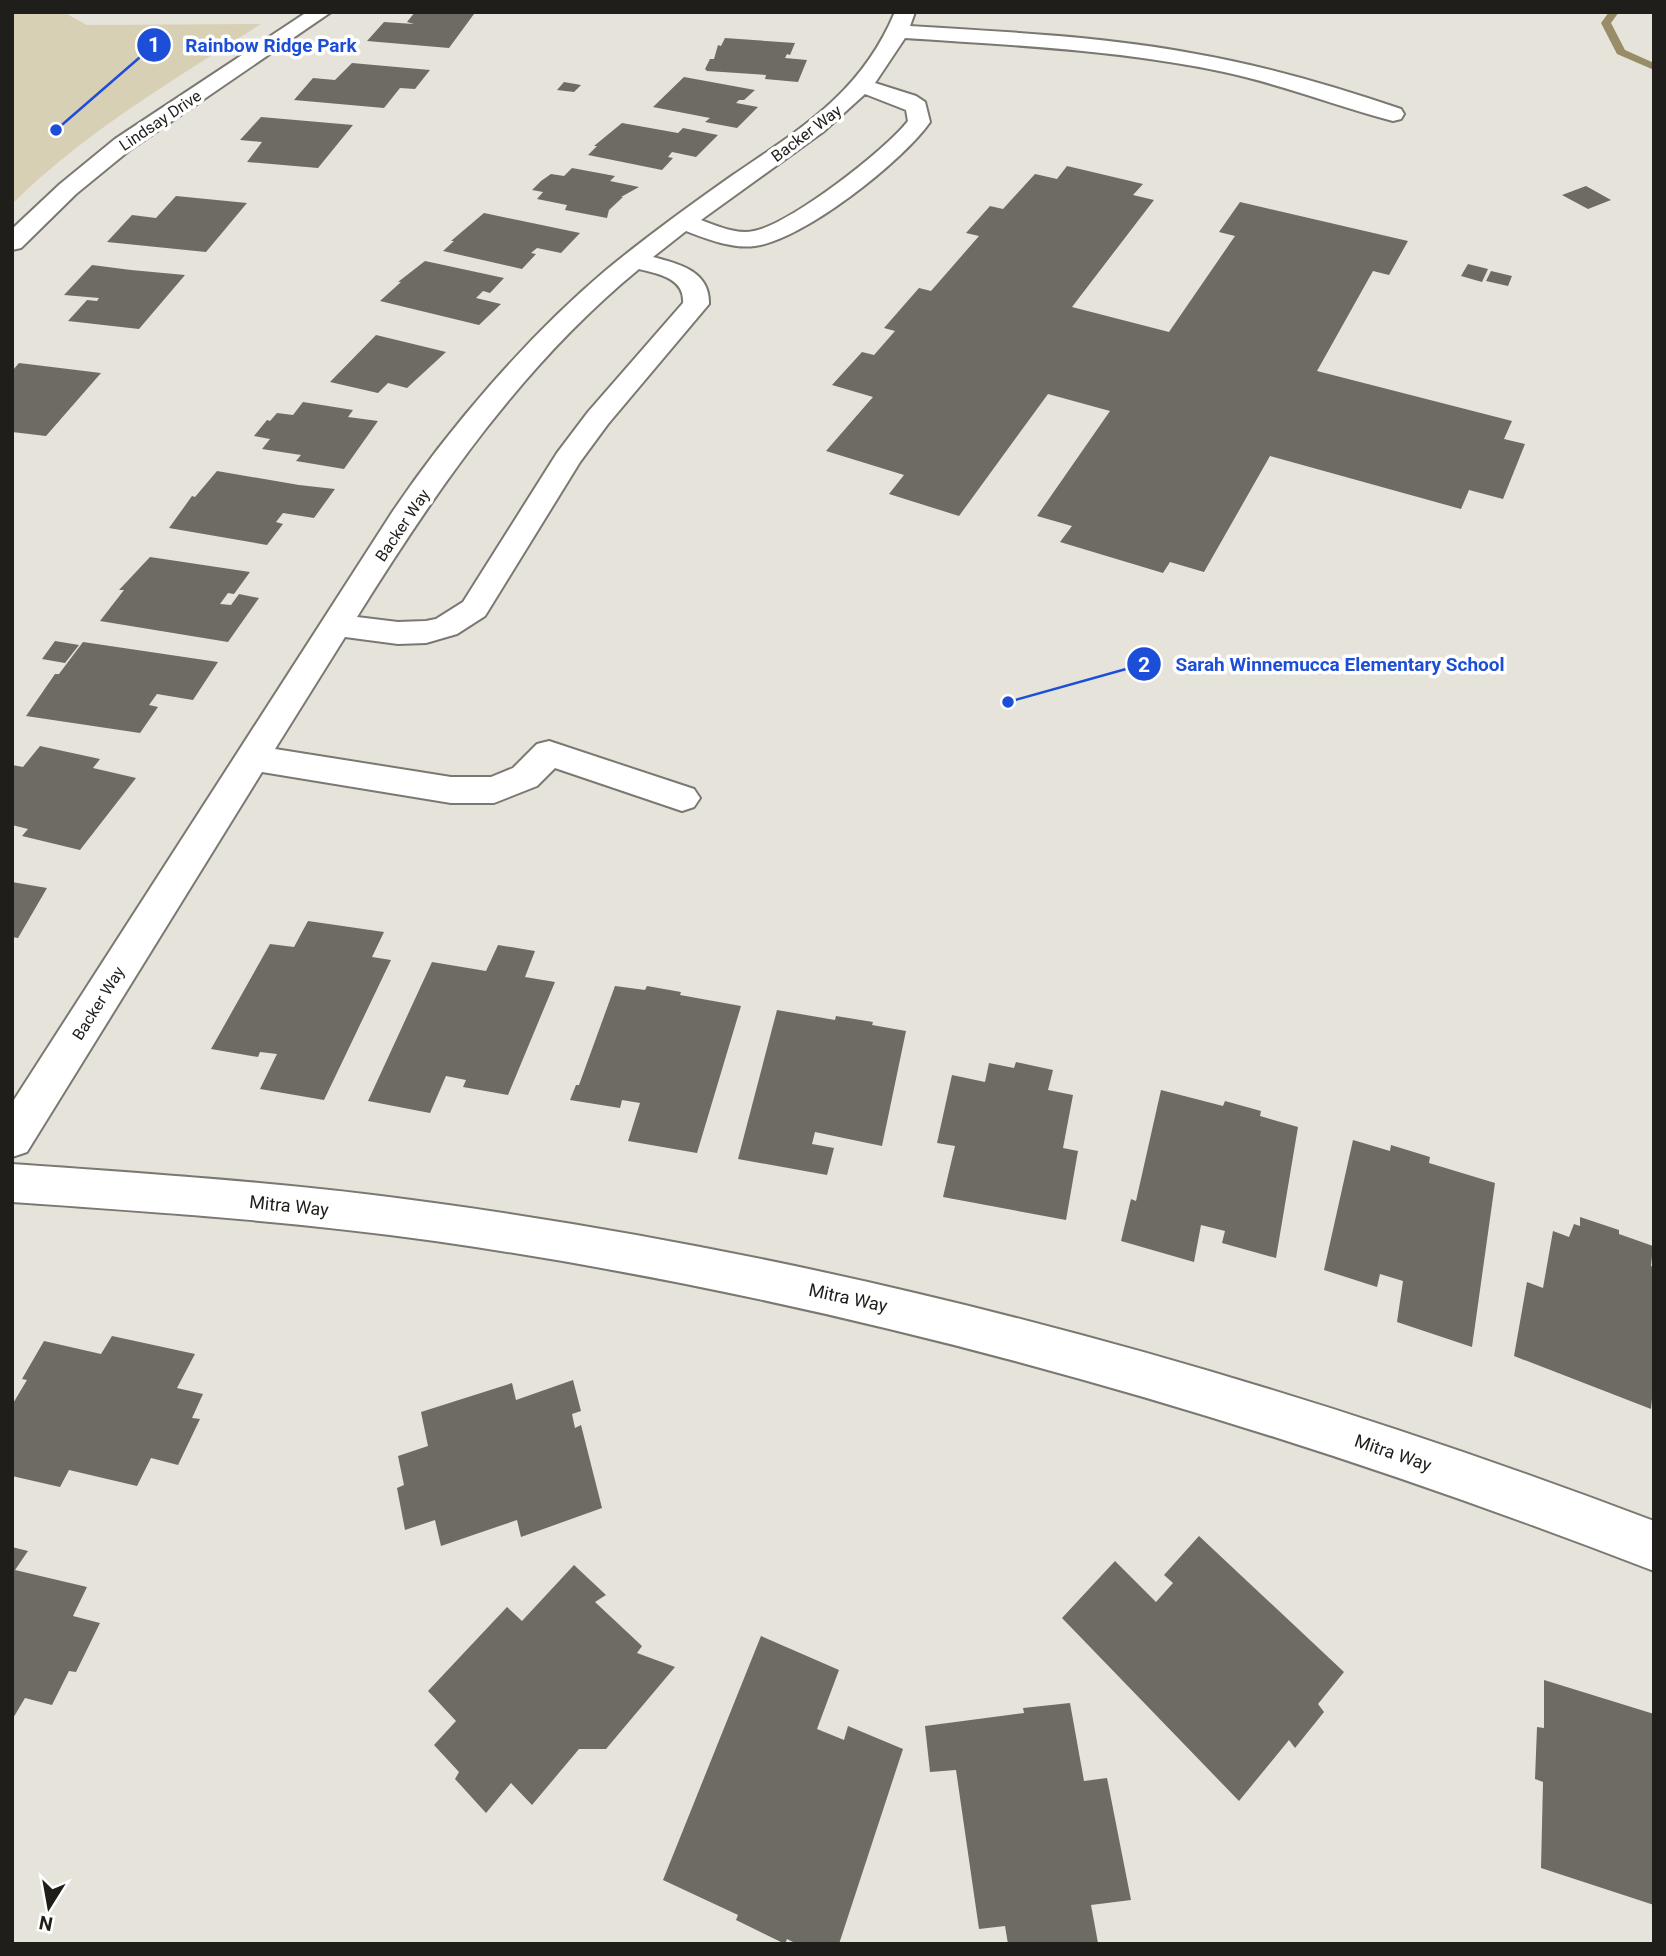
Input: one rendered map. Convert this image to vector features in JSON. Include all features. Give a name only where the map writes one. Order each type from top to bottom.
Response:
[{"type":"street","name":"Lindsay Drive","points":[[12,243],[68,188],[124,144],[321,12]]},
{"type":"street","name":"Backer Way","points":[[12,1139],[406,514],[475,422],[536,351],[611,279],[683,222],[828,118],[862,86],[902,21]]},
{"type":"street","points":[[902,21],[1165,55],[1306,85],[1393,114]]},
{"type":"street","points":[[683,222],[726,236],[753,239],[768,236],[797,220],[900,146],[919,122],[917,107],[908,101],[862,86]]},
{"type":"street","points":[[336,625],[398,633],[426,632],[446,627],[474,609],[567,460],[598,418],[696,304],[699,294],[695,284],[683,275],[635,260]]},
{"type":"street","points":[[252,758],[451,790],[494,790],[525,777],[549,753],[682,797]]},
{"type":"street","name":"Mitra Way","points":[[12,1183],[171,1194],[434,1222],[667,1260],[915,1313],[1237,1401],[1563,1510],[1654,1546]]},
{"type":"shaded area","points":[[12,12],[63,12],[87,25],[261,24],[101,129],[12,204]]},
{"type":"building","points":[[415,12],[474,14],[449,48],[367,41],[384,22],[414,24],[407,22]]},
{"type":"building","points":[[725,38],[795,43],[790,55],[787,54],[785,58],[807,60],[798,82],[765,79],[766,75],[707,71],[705,69],[710,59],[714,59],[718,45],[721,46]]},
{"type":"building","points":[[352,63],[430,70],[415,89],[400,88],[384,108],[294,100],[313,78],[335,80]]},
{"type":"building","points":[[684,77],[755,90],[736,103],[758,107],[737,128],[705,122],[710,118],[653,107]]},
{"type":"building","points":[[564,82],[581,85],[574,92],[557,90]]},
{"type":"building","points":[[261,117],[353,125],[318,168],[247,162],[262,142],[240,140]]},
{"type":"building","points":[[622,123],[678,133],[683,128],[718,135],[696,157],[672,152],[668,157],[673,158],[662,170],[588,155],[597,146],[594,146]]},
{"type":"building","points":[[1067,166],[1143,184],[1133,195],[1154,200],[1072,307],[1169,332],[1235,236],[1219,232],[1240,202],[1408,241],[1389,275],[1373,271],[1317,371],[1512,421],[1504,439],[1525,444],[1503,499],[1469,490],[1461,509],[1270,456],[1204,572],[1170,562],[1163,573],[1060,542],[1072,526],[1037,516],[1110,411],[1048,394],[959,516],[889,494],[904,475],[826,451],[873,397],[832,385],[862,352],[874,355],[895,331],[884,328],[919,288],[931,291],[979,236],[966,233],[990,206],[1003,209],[1035,174],[1057,179]]},
{"type":"building","points":[[572,168],[615,176],[610,181],[639,187],[621,197],[609,210],[607,218],[565,210],[567,205],[537,199],[543,192],[532,190],[541,181],[551,174],[564,176]]},
{"type":"building","points":[[1586,186],[1611,200],[1588,209],[1562,195]]},
{"type":"building","points":[[176,196],[247,203],[206,252],[107,242],[132,215],[156,218]]},
{"type":"building","points":[[484,213],[580,233],[561,253],[537,248],[531,253],[536,254],[522,269],[443,251]]},
{"type":"building","points":[[425,261],[504,278],[490,293],[483,291],[476,298],[501,304],[479,325],[380,301],[401,282],[398,282]]},
{"type":"building","points":[[1468,264],[1488,269],[1482,282],[1461,276]]},
{"type":"building","points":[[92,265],[185,275],[139,329],[68,321],[87,300],[97,301],[99,298],[64,295]]},
{"type":"building","points":[[1491,271],[1512,276],[1508,286],[1486,281]]},
{"type":"building","points":[[376,335],[446,352],[407,388],[388,383],[378,393],[330,382]]},
{"type":"building","points":[[19,363],[101,373],[46,436],[12,432],[12,371]]},
{"type":"building","points":[[303,402],[353,410],[348,417],[378,421],[344,469],[296,461],[301,455],[262,449],[270,439],[254,436],[267,420],[270,421],[277,413],[293,415]]},
{"type":"building","points":[[217,471],[335,489],[314,518],[283,513],[276,522],[283,524],[267,545],[169,528],[192,496],[195,497]]},
{"type":"building","points":[[150,557],[250,572],[234,594],[228,593],[220,604],[231,605],[239,594],[259,598],[228,642],[100,621],[124,590],[119,590]]},
{"type":"building","points":[[55,641],[79,645],[65,663],[42,659]]},
{"type":"building","points":[[83,642],[218,662],[193,700],[157,694],[149,705],[158,707],[140,733],[26,716],[55,674],[59,674]]},
{"type":"building","points":[[40,746],[100,759],[93,768],[136,778],[80,850],[22,836],[28,829],[12,825],[12,765],[23,767]]},
{"type":"building","points":[[12,882],[47,888],[18,938],[12,937]]},
{"type":"building","points":[[308,921],[384,932],[372,957],[391,960],[324,1100],[260,1089],[277,1054],[260,1052],[258,1057],[211,1049],[270,944],[294,947]]},
{"type":"building","points":[[498,945],[535,951],[525,977],[555,982],[508,1095],[463,1087],[466,1080],[446,1076],[430,1113],[368,1101],[432,962],[486,971]]},
{"type":"building","points":[[615,986],[645,990],[647,986],[741,1006],[697,1153],[628,1141],[640,1103],[622,1100],[620,1108],[570,1100],[576,1085],[579,1085]]},
{"type":"building","points":[[777,1010],[835,1020],[836,1016],[873,1022],[872,1025],[906,1031],[882,1146],[815,1132],[812,1144],[834,1148],[827,1175],[738,1159]]},
{"type":"building","points":[[1016,1062],[1053,1070],[1048,1090],[1073,1095],[1063,1148],[1078,1151],[1066,1220],[943,1197],[955,1146],[937,1143],[952,1075],[985,1082],[989,1063],[1014,1068]]},
{"type":"building","points":[[1161,1090],[1223,1106],[1225,1101],[1261,1111],[1260,1116],[1298,1127],[1276,1258],[1222,1243],[1225,1231],[1201,1225],[1194,1262],[1121,1241],[1131,1199],[1136,1201]]},
{"type":"building","points":[[1353,1140],[1390,1151],[1391,1145],[1430,1157],[1429,1163],[1495,1183],[1472,1347],[1397,1322],[1403,1281],[1380,1274],[1377,1287],[1324,1270]]},
{"type":"building","points":[[1580,1217],[1619,1230],[1619,1234],[1653,1246],[1651,1266],[1654,1267],[1654,1378],[1651,1409],[1514,1356],[1527,1282],[1543,1288],[1553,1231],[1569,1237],[1574,1224],[1580,1226]]},
{"type":"building","points":[[112,1336],[195,1354],[177,1388],[203,1394],[192,1418],[200,1419],[178,1465],[151,1458],[137,1486],[69,1470],[60,1487],[12,1476],[12,1405],[27,1380],[22,1379],[44,1341],[101,1354]]},
{"type":"building","points":[[573,1380],[581,1411],[572,1414],[575,1428],[581,1425],[602,1508],[521,1537],[517,1520],[441,1546],[435,1520],[405,1530],[397,1488],[404,1485],[398,1456],[428,1446],[421,1412],[512,1383],[516,1400]]},
{"type":"building","points":[[1199,1536],[1344,1672],[1318,1704],[1324,1712],[1295,1748],[1289,1740],[1239,1801],[1062,1618],[1115,1561],[1156,1602],[1173,1583],[1164,1575]]},
{"type":"building","points":[[12,1547],[28,1551],[15,1570],[87,1587],[73,1616],[100,1623],[76,1672],[69,1671],[52,1705],[25,1698],[12,1720]]},
{"type":"building","points":[[574,1565],[606,1595],[595,1602],[642,1646],[637,1653],[675,1667],[606,1749],[579,1749],[532,1805],[511,1783],[486,1813],[455,1779],[459,1772],[434,1745],[456,1721],[428,1691],[507,1607],[522,1621]]},
{"type":"building","points":[[761,1636],[839,1670],[817,1729],[844,1740],[848,1726],[903,1749],[839,1944],[797,1944],[787,1939],[785,1944],[736,1920],[738,1915],[663,1880]]},
{"type":"building","points":[[1544,1680],[1654,1714],[1654,1905],[1541,1868],[1543,1782],[1535,1779],[1537,1727],[1544,1728]]},
{"type":"building","points":[[1070,1703],[1084,1781],[1107,1778],[1131,1900],[1091,1905],[1098,1943],[1008,1944],[1005,1926],[979,1929],[956,1770],[930,1772],[925,1726],[1024,1713],[1023,1708]]},
{"type":"waterway","points":[[1614,12],[1606,23],[1621,52],[1654,67]]},
{"type":"place","name":"Rainbow Ridge Park","points":[[56,130]]},
{"type":"place","name":"Sarah Winnemucca Elementary School","points":[[1008,702]]}]
